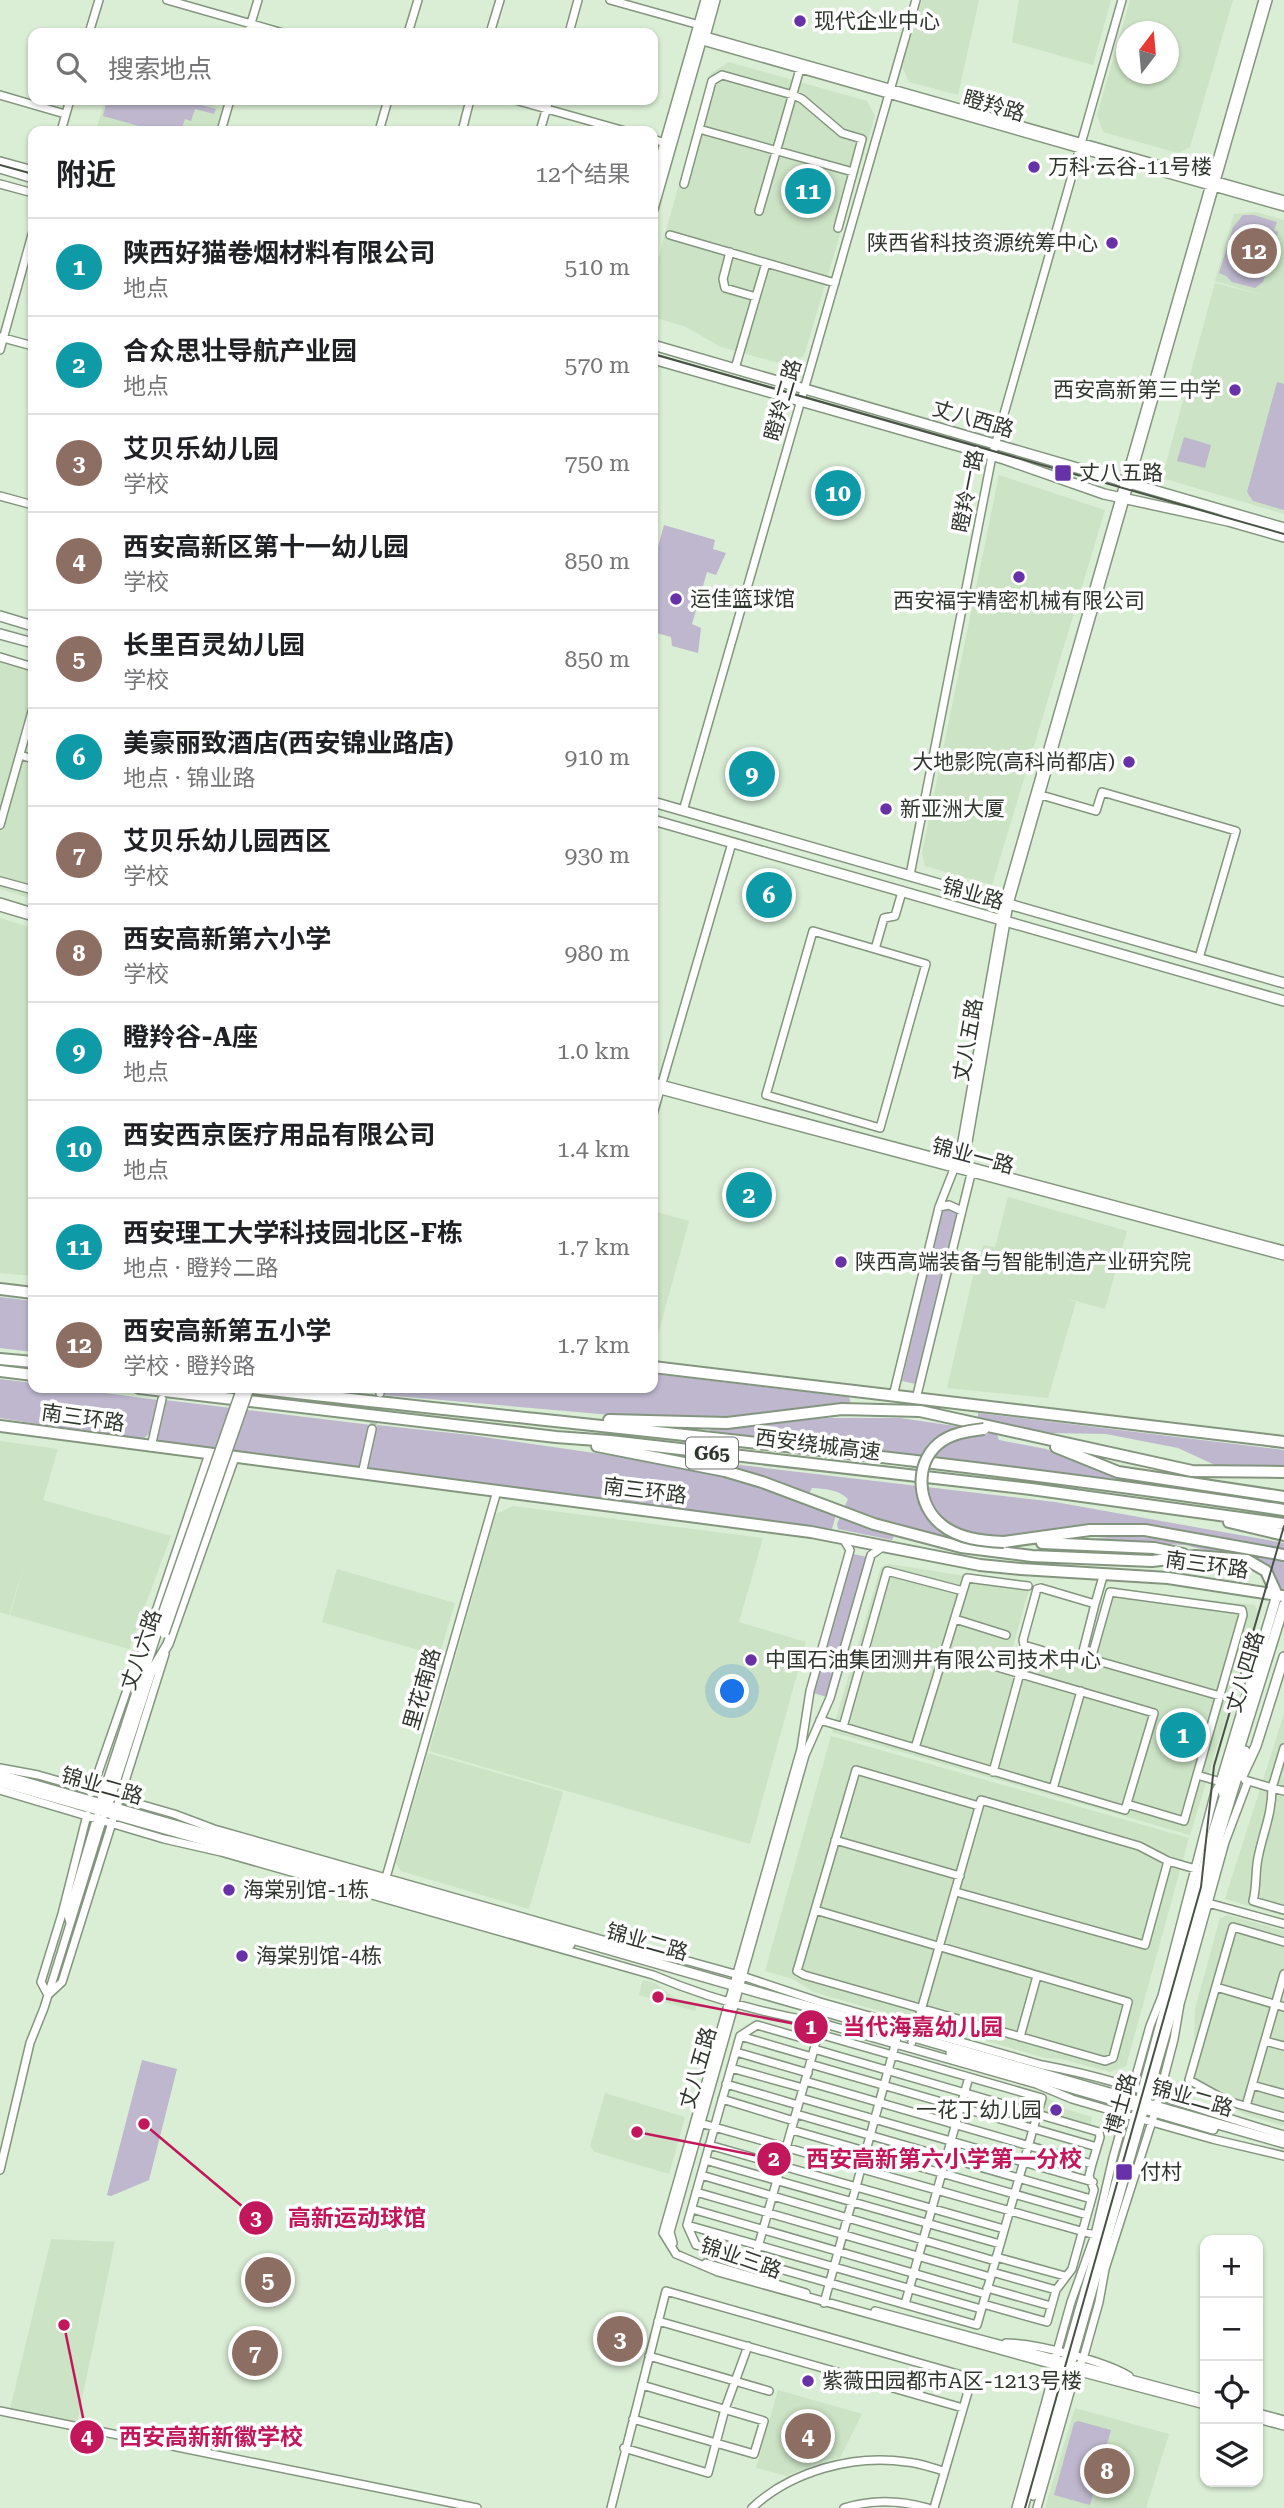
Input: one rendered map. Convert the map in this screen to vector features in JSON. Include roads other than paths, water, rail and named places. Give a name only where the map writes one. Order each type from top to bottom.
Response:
[{"type":"highway","points":[[0,1289],[28,1292]]},
{"type":"highway","points":[[0,1359],[28,1362]]},
{"type":"highway","points":[[658,1368],[1284,1442]]},
{"type":"highway","points":[[0,1371],[28,1374]]},
{"type":"highway","name":"西安绕城高速","points":[[182,1393],[1154,1505],[1284,1524]]},
{"type":"highway","name":"西安绕城高速","points":[[297,1393],[1064,1480],[1284,1510]]},
{"type":"highway","points":[[557,1421],[727,1423],[842,1409],[920,1411],[1192,1471],[1284,1479]]},
{"type":"highway","name":"南三环路","points":[[0,1426],[842,1537],[980,1565],[1168,1578],[1281,1596]]},
{"type":"highway","points":[[1284,1497],[1118,1472],[1062,1449],[987,1427],[961,1432],[939,1443],[931,1452],[922,1473],[922,1495],[933,1515],[941,1525],[970,1538],[1007,1546],[1090,1530],[1146,1530],[1284,1555]]},
{"type":"highway","points":[[1002,1432],[1032,1436]]},
{"type":"highway","points":[[556,1437],[725,1471],[874,1524],[936,1542],[1154,1548],[1195,1556],[1236,1558],[1257,1564],[1266,1571],[1281,1596]]},
{"type":"highway","points":[[1192,1471],[1284,1472]]},
{"type":"highway","points":[[1154,1505],[1284,1535]]},
{"type":"main road","points":[[658,191],[701,34],[706,0]]},
{"type":"main road","points":[[658,168],[701,34],[715,0]]},
{"type":"main road","points":[[0,162],[28,170]]},
{"type":"main road","points":[[0,168],[28,176]]},
{"type":"main road","name":"丈八西路","points":[[658,346],[1284,527]]},
{"type":"main road","name":"丈八西路","points":[[658,360],[992,456],[1123,498],[1228,521],[1284,537]]},
{"type":"main road","points":[[0,616],[28,624]]},
{"type":"main road","points":[[0,634],[28,642]]},
{"type":"main road","name":"锦业路","points":[[658,804],[1284,982]]},
{"type":"main road","name":"锦业路","points":[[658,821],[1284,1001]]},
{"type":"main road","name":"丈八六路","points":[[161,1632],[240,1393]]},
{"type":"main road","name":"丈八六路","points":[[102,1812],[112,1796],[146,1673],[249,1393]]},
{"type":"main road","points":[[146,1673],[142,1656],[211,1454]]},
{"type":"main road","points":[[146,1673],[168,1644],[234,1457]]},
{"type":"main road","points":[[1281,1596],[1221,1782],[1228,1796],[1244,1780],[1284,1657]]},
{"type":"main road","name":"丈八四路","points":[[1242,1751],[1284,1605]]},
{"type":"main road","name":"丈八四路","points":[[1242,1751],[1284,1626]]},
{"type":"main road","name":"博士路","points":[[1023,2508],[1068,2362],[1242,1751]]},
{"type":"main road","name":"锦业二路","points":[[0,1775],[102,1812]]},
{"type":"main road","name":"锦业二路","points":[[0,1782],[383,1888],[897,2041],[914,2036]]},
{"type":"main road","name":"博士路","points":[[1142,2105],[1200,1870],[1228,1796]]},
{"type":"main road","name":"锦业二路","points":[[735,1993],[914,2036],[1284,2149]]},
{"type":"main road","name":"锦业二路","points":[[1142,2105],[1284,2143]]},
{"type":"main road","name":"博士路","points":[[1030,2508],[1068,2362]]},
{"type":"street","points":[[91,28],[99,0]]},
{"type":"street","points":[[167,0],[265,28]]},
{"type":"street","points":[[250,28],[258,0]]},
{"type":"street","points":[[410,28],[418,0]]},
{"type":"street","points":[[492,28],[500,0]]},
{"type":"street","points":[[570,28],[578,0]]},
{"type":"street","points":[[610,0],[701,34]]},
{"type":"street","name":"瞪羚二路","points":[[683,811],[916,0]]},
{"type":"street","name":"瞪羚一路","points":[[910,875],[992,456],[1122,0]]},
{"type":"street","name":"丈八五路","points":[[1213,183],[1262,0]]},
{"type":"street","name":"丈八五路","points":[[893,1396],[939,1207],[958,1166],[1007,903],[1268,0]]},
{"type":"street","name":"瞪羚路","points":[[701,34],[800,69],[890,92]]},
{"type":"street","name":"瞪羚路","points":[[701,34],[890,92],[1213,183],[1284,200]]},
{"type":"street","points":[[759,211],[800,69]]},
{"type":"street","points":[[684,184],[712,81],[718,76],[793,95],[802,99],[842,133],[862,139],[838,228]]},
{"type":"street","points":[[0,95],[28,103]]},
{"type":"street","points":[[34,105],[65,114]]},
{"type":"street","points":[[62,126],[68,105]]},
{"type":"street","points":[[222,126],[229,105]]},
{"type":"street","points":[[380,126],[387,105]]},
{"type":"street","points":[[462,126],[469,105]]},
{"type":"street","points":[[533,105],[607,126]]},
{"type":"street","points":[[542,126],[548,105]]},
{"type":"street","points":[[699,129],[853,172]]},
{"type":"street","points":[[658,141],[665,143]]},
{"type":"street","name":"瞪羚路","points":[[1213,183],[1284,207]]},
{"type":"street","points":[[0,184],[28,192]]},
{"type":"street","points":[[670,235],[835,284]]},
{"type":"street","points":[[0,350],[28,248]]},
{"type":"street","points":[[730,252],[723,279],[725,288],[756,297]]},
{"type":"street","points":[[736,365],[766,263]]},
{"type":"street","points":[[2,337],[28,345]]},
{"type":"street","points":[[0,496],[28,504]]},
{"type":"street","name":"丈八五路","points":[[1007,903],[1041,795],[1123,498]]},
{"type":"street","points":[[0,657],[28,665]]},
{"type":"street","points":[[0,825],[28,726]]},
{"type":"street","points":[[20,755],[28,757]]},
{"type":"street","points":[[1041,795],[1096,811],[1102,792],[1236,831],[1199,958]]},
{"type":"street","points":[[658,1083],[732,843]]},
{"type":"street","points":[[0,881],[28,889]]},
{"type":"street","points":[[875,949],[884,918],[895,916],[902,892]]},
{"type":"street","points":[[0,905],[28,911]]},
{"type":"street","points":[[0,905],[28,915]]},
{"type":"street","points":[[813,931],[875,949],[926,964],[880,1128],[766,1095],[813,931]]},
{"type":"street","name":"锦业一路","points":[[658,1086],[1284,1250]]},
{"type":"street","points":[[916,1399],[971,1174],[958,1166]]},
{"type":"street","name":"锦业一路","points":[[971,1174],[1284,1256]]},
{"type":"street","points":[[939,1207],[949,1205],[962,1211]]},
{"type":"street","points":[[151,1447],[162,1399]]},
{"type":"street","points":[[362,1474],[372,1429]]},
{"type":"street","name":"里花南路","points":[[383,1888],[497,1491]]},
{"type":"street","name":"丈八五路","points":[[676,2254],[670,2232],[801,1749],[810,1691],[850,1550],[842,1537]]},
{"type":"street","name":"丈八五路","points":[[740,1975],[805,1755],[830,1698],[871,1555],[886,1546]]},
{"type":"street","points":[[843,1727],[887,1570],[963,1591]]},
{"type":"street","points":[[1096,1604],[1041,1588],[1037,1590],[1023,1640],[1024,1646],[1077,1661],[1081,1659],[1096,1604],[1104,1573]]},
{"type":"street","points":[[915,1748],[967,1578],[1028,1586]]},
{"type":"street","points":[[1127,1804],[1184,1821],[1220,1696],[1243,1615],[1242,1610],[1110,1592],[1091,1659],[1220,1696]]},
{"type":"street","points":[[955,1619],[1006,1635]]},
{"type":"street","points":[[112,1796],[168,1644]]},
{"type":"street","points":[[820,1720],[1125,1810],[1154,1713],[946,1651]]},
{"type":"street","points":[[102,1812],[62,1914],[41,1982],[48,1995],[62,1982],[84,1908],[102,1812],[92,1790],[135,1667],[142,1656]]},
{"type":"street","points":[[993,1772],[1020,1673]]},
{"type":"street","points":[[1054,1789],[1081,1692]]},
{"type":"street","points":[[1284,1748],[1272,1788],[1272,1811],[1257,1860],[1257,1885],[1252,1901],[1284,1910]]},
{"type":"street","points":[[0,1768],[38,1775],[112,1796],[680,1986],[735,1993]]},
{"type":"street","points":[[815,1910],[1128,2002],[1113,2058],[1105,2061],[797,1971],[856,1770],[979,1806]]},
{"type":"street","points":[[0,1790],[102,1812],[164,1839],[688,1961],[740,1975],[914,2036],[981,1800],[1139,1846],[1168,1861],[1200,1870],[1216,1792],[1221,1782],[1197,1775]]},
{"type":"street","points":[[1037,2508],[1068,2362],[1071,2302],[1142,2105],[1208,1903],[1244,1780],[1284,1791]]},
{"type":"street","name":"丈八六路","points":[[0,2170],[30,2043],[44,2008],[102,1812]]},
{"type":"street","points":[[835,1840],[960,1876]]},
{"type":"street","points":[[956,1892],[1144,1945],[1168,1861]]},
{"type":"street","points":[[1208,1903],[1284,1924]]},
{"type":"street","points":[[1284,1942],[1233,1927],[1189,2080],[1227,2101],[1284,2117]]},
{"type":"street","points":[[1246,2106],[1284,1974]]},
{"type":"street","points":[[1020,2037],[1037,1976]]},
{"type":"street","points":[[1216,1987],[1284,2007]]},
{"type":"street","name":"丈八五路","points":[[676,2254],[663,2233],[735,1993]]},
{"type":"street","points":[[754,2261],[813,2053],[819,2034],[1042,2098],[1037,2113],[1033,2129],[1000,2244],[995,2259],[977,2325],[696,2245],[687,2225],[709,2144],[740,2036],[757,2025],[813,2053],[884,2086],[1033,2129],[1097,2147]]},
{"type":"street","points":[[687,2225],[909,2288],[1047,2322],[1056,2290],[1072,2269],[1091,2199],[1093,2182],[1089,2176],[1099,2132],[888,2071],[740,2036]]},
{"type":"street","points":[[825,2301],[897,2041],[1037,2084],[1072,2099],[1142,2105],[1284,2135]]},
{"type":"street","points":[[1265,2041],[1284,2046]]},
{"type":"street","points":[[736,2052],[805,2081],[1092,2164]]},
{"type":"street","points":[[731,2068],[805,2081]]},
{"type":"street","points":[[905,2304],[969,2077]]},
{"type":"street","points":[[726,2084],[870,2136],[1091,2199]]},
{"type":"street","points":[[1252,2085],[1284,2094]]},
{"type":"street","points":[[722,2099],[875,2120],[1093,2182]]},
{"type":"street","points":[[1142,2105],[1284,2156]]},
{"type":"street","points":[[701,2123],[1095,2235]]},
{"type":"street","points":[[792,2130],[1087,2215]]},
{"type":"street","points":[[709,2144],[1004,2229]]},
{"type":"street","points":[[705,2160],[1000,2244]]},
{"type":"street","points":[[701,2175],[922,2240],[1065,2276]]},
{"type":"street","points":[[696,2192],[918,2256],[1056,2290]]},
{"type":"street","points":[[692,2209],[914,2273],[1051,2306]]},
{"type":"street","name":"锦业三路","points":[[676,2254],[718,2272],[1068,2362]]},
{"type":"street","points":[[611,2508],[624,2448],[666,2291],[972,2378],[934,2508]]},
{"type":"street","name":"锦业三路","points":[[825,2301],[1068,2362]]},
{"type":"street","points":[[658,2321],[963,2409]]},
{"type":"street","points":[[624,2448],[708,2473],[725,2409],[748,2346]]},
{"type":"street","points":[[649,2356],[769,2390]]},
{"type":"street","points":[[1068,2362],[1200,2398]]},
{"type":"street","points":[[1068,2362],[1200,2403]]},
{"type":"street","points":[[1016,2508],[1068,2362]]},
{"type":"street","points":[[632,2419],[754,2454],[764,2420],[642,2385]]},
{"type":"street","points":[[0,2411],[477,2508]]},
{"type":"street","points":[[1263,2414],[1284,2420]]},
{"type":"street","points":[[1263,2420],[1284,2426]]},
{"type":"street","points":[[751,2508],[766,2494],[812,2472],[841,2464],[873,2460],[908,2462],[944,2470]]},
{"type":"street","points":[[844,2508],[859,2503],[894,2501],[928,2508]]},
{"type":"tunnel","points":[[372,1429],[380,1393]]},
{"type":"tram line","points":[[0,165],[28,173]]},
{"type":"tram line","points":[[658,355],[1284,534]]},
{"type":"tram line","points":[[1025,2508],[1201,1887],[1214,1766],[1284,1526]]},
{"type":"place","name":"现代企业中心","points":[[800,21]]},
{"type":"place","name":"万科·云谷-11号楼","points":[[1034,167]]},
{"type":"place","name":"西安理工大学科技园北区-F栋","points":[[808,191]]},
{"type":"place","name":"陕西省科技资源统筹中心","points":[[1112,243]]},
{"type":"place","name":"西安高新第五小学","points":[[1254,251]]},
{"type":"place","name":"西安高新第三中学","points":[[1235,390]]},
{"type":"place","name":"丈八五路","points":[[1063,473]]},
{"type":"place","name":"西安西京医疗用品有限公司","points":[[838,493]]},
{"type":"place","name":"西安福宇精密机械有限公司","points":[[1019,577]]},
{"type":"place","name":"运佳篮球馆","points":[[676,599]]},
{"type":"place","name":"大地影院(高科尚都店)","points":[[1129,762]]},
{"type":"place","name":"瞪羚谷-A座","points":[[752,774]]},
{"type":"place","name":"新亚洲大厦","points":[[886,809]]},
{"type":"place","name":"美豪丽致酒店(西安锦业路店)","points":[[769,895]]},
{"type":"place","name":"合众思壮导航产业园","points":[[749,1195]]},
{"type":"place","name":"陕西高端装备与智能制造产业研究院","points":[[841,1262]]},
{"type":"place","name":"中国石油集团测井有限公司技术中心","points":[[751,1660]]},
{"type":"place","name":"陕西好猫卷烟材料有限公司","points":[[1183,1735]]},
{"type":"place","name":"海棠别馆-1栋","points":[[229,1890]]},
{"type":"place","name":"海棠别馆-4栋","points":[[242,1956]]},
{"type":"place","name":"当代海嘉幼儿园","points":[[658,1997]]},
{"type":"place","name":"一花丁幼儿园","points":[[1056,2110]]},
{"type":"place","name":"高新运动球馆","points":[[144,2124]]},
{"type":"place","name":"西安高新第六小学第一分校","points":[[637,2132]]},
{"type":"place","name":"付村","points":[[1124,2172]]},
{"type":"place","name":"长里百灵幼儿园","points":[[268,2280]]},
{"type":"place","name":"西安高新新徽学校","points":[[64,2325]]},
{"type":"place","name":"艾贝乐幼儿园","points":[[620,2339]]},
{"type":"place","name":"艾贝乐幼儿园西区","points":[[255,2353]]},
{"type":"place","name":"紫薇田园都市A区-1213号楼","points":[[808,2381]]},
{"type":"place","name":"西安高新区第十一幼儿园","points":[[808,2436]]},
{"type":"place","name":"西安高新第六小学","points":[[1107,2471]]}]
